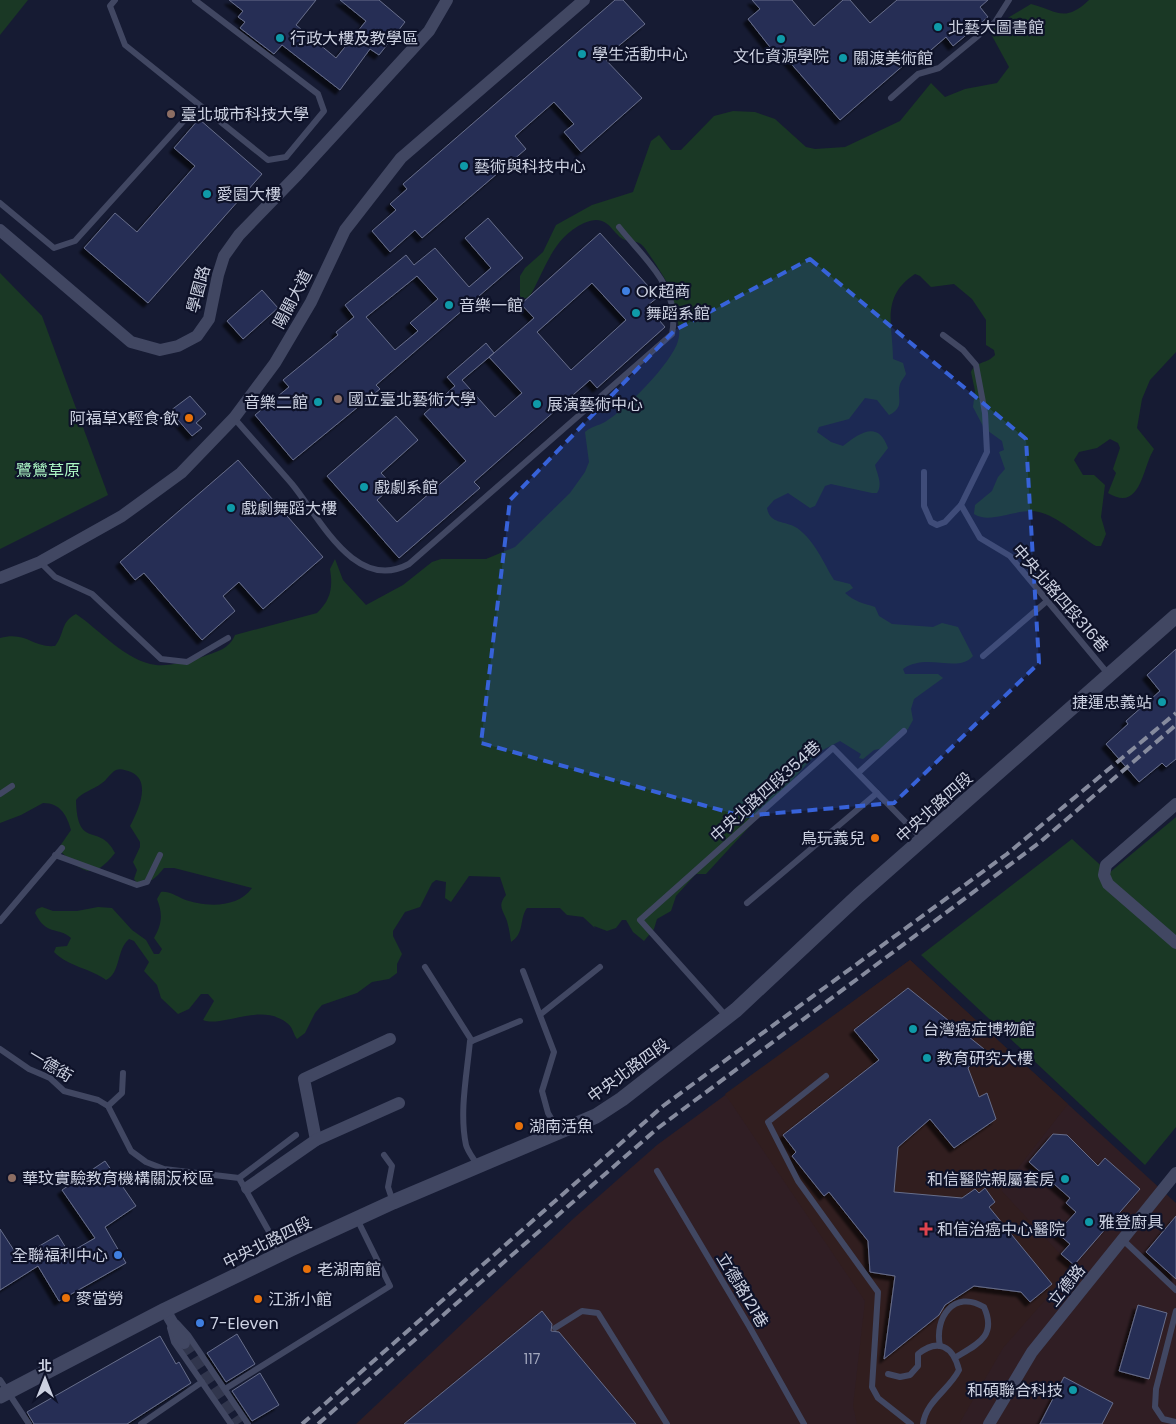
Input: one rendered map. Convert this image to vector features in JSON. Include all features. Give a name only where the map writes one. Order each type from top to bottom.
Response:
[{"type":"street","name":"學園路","points":[[0,230],[131,342],[160,350],[178,346],[197,336],[210,319],[222,262],[239,235],[298,174],[429,31],[447,0]]},
{"type":"street","name":"陽關大道","points":[[0,578],[40,562],[122,516],[181,473],[234,418],[275,363],[311,302],[345,230],[401,158],[584,0]]},
{"type":"street","name":"中央北路四段","points":[[2,1389],[357,1219],[558,1130],[596,1116],[727,1017],[1176,616]]},
{"type":"street","points":[[1176,804],[1106,865],[1104,875],[1108,884],[1176,943]]},
{"type":"street","points":[[316,1140],[304,1079],[390,1039]]},
{"type":"street","points":[[247,1188],[316,1140],[399,1104]]},
{"type":"street","name":"立德路","points":[[989,1424],[1032,1352],[1174,1178]]},
{"type":"street","points":[[165,1310],[184,1343]]},
{"type":"lane","points":[[116,0],[110,6],[125,44],[268,160],[286,157],[324,112],[318,94],[195,0]]},
{"type":"lane","points":[[891,98],[918,74],[939,68],[995,22],[1008,0]]},
{"type":"lane","points":[[0,203],[54,248],[75,241],[198,105]]},
{"type":"lane","points":[[234,418],[292,485],[344,552],[374,570],[385,572],[398,570],[409,564],[672,334],[674,320],[667,287],[619,227]]},
{"type":"lane","points":[[924,472],[924,506],[931,522],[938,525],[945,522],[961,506],[987,452],[985,413],[976,365],[963,350],[943,334]]},
{"type":"lane","name":"中央北路四段316巷","points":[[961,506],[980,538],[1010,556],[1109,675]]},
{"type":"lane","points":[[40,562],[55,577],[92,594],[161,659],[187,662],[228,638]]},
{"type":"lane","points":[[983,656],[1047,601]]},
{"type":"lane","points":[[858,772],[904,731]]},
{"type":"lane","name":"中央北路四段354巷","points":[[727,1017],[640,920],[833,748],[923,840]]},
{"type":"lane","points":[[0,794],[12,786]]},
{"type":"lane","points":[[747,903],[876,793]]},
{"type":"lane","points":[[0,920],[62,848]]},
{"type":"lane","points":[[55,855],[137,885],[147,882],[160,855]]},
{"type":"lane","points":[[425,967],[472,1041]]},
{"type":"lane","points":[[541,1014],[600,967]]},
{"type":"lane","points":[[523,971],[554,1052],[542,1091],[548,1112],[558,1130]]},
{"type":"lane","points":[[478,1166],[466,1147],[464,1123],[466,1066],[470,1041],[520,1021]]},
{"type":"lane","name":"一德街","points":[[0,1049],[29,1069],[50,1078],[64,1091],[98,1100],[108,1106]]},
{"type":"lane","points":[[123,1073],[122,1092],[108,1106],[131,1151],[146,1162],[164,1169],[239,1178],[296,1135]]},
{"type":"lane","points":[[826,1076],[768,1122],[798,1181],[878,1292],[872,1388],[878,1398],[911,1424]]},
{"type":"lane","points":[[384,1155],[392,1166],[388,1187],[394,1202]]},
{"type":"lane","name":"立德路121巷","points":[[657,1171],[749,1326],[804,1424]]},
{"type":"lane","points":[[239,1178],[247,1188],[282,1254]]},
{"type":"lane","points":[[225,1389],[390,1286],[357,1219]]},
{"type":"lane","points":[[1123,1240],[1176,1290]]},
{"type":"lane","points":[[940,1346],[939,1326],[947,1310],[958,1303],[967,1301],[975,1302],[984,1307],[988,1322],[986,1334],[982,1342],[956,1356]]},
{"type":"lane","points":[[165,1310],[188,1335],[248,1424]]},
{"type":"lane","points":[[165,1310],[174,1342],[231,1424]]},
{"type":"lane","points":[[555,1328],[582,1311],[598,1313],[667,1424]]},
{"type":"lane","points":[[1176,1311],[1156,1389],[1155,1407],[1163,1419],[1176,1422]]},
{"type":"lane","points":[[888,1374],[910,1375],[918,1366],[918,1354],[926,1348],[940,1346],[949,1349],[956,1356],[959,1370],[953,1381],[934,1399],[925,1414],[923,1424]]},
{"type":"lane","points":[[141,1424],[202,1382]]},
{"type":"lane","points":[[2,1389],[29,1424]]},
{"type":"highlighted area","points":[[810,259],[1026,439],[1039,663],[894,803],[742,816],[481,743],[510,500],[675,330]]},
{"type":"shaded area","points":[[910,960],[1176,1203],[1176,1424],[356,1424],[573,1219],[657,1145]]},
{"type":"shaded area","name":"和信治癌中心醫院","points":[[910,960],[1068,1104],[1001,1190],[1073,1268],[1003,1348],[959,1424],[857,1424],[853,1406],[865,1301],[725,1094]]},
{"type":"green space","points":[[0,0],[28,0],[0,35]]},
{"type":"green space","points":[[1089,0],[1176,0],[1176,352],[1150,380],[1142,399],[1137,428],[1154,449],[1139,486],[1134,493],[1127,497],[1119,498],[1108,493],[1116,473],[1113,469],[1120,448],[1118,443],[1110,439],[1097,448],[1079,452],[1074,460],[1083,475],[1094,475],[1105,485],[1101,517],[1106,534],[1101,546],[1096,546],[1061,522],[1039,512],[1022,512],[988,518],[974,514],[975,505],[992,491],[998,477],[1005,469],[999,452],[1004,450],[1002,441],[984,428],[973,407],[975,391],[971,372],[979,364],[992,358],[995,355],[994,350],[986,345],[986,320],[972,299],[954,284],[931,287],[920,276],[915,274],[897,292],[891,312],[893,359],[903,363],[906,374],[900,384],[899,405],[897,409],[889,415],[877,400],[865,398],[849,419],[819,427],[817,432],[831,442],[843,446],[856,437],[868,432],[879,434],[884,439],[888,448],[875,465],[880,483],[879,490],[877,493],[872,493],[831,484],[825,486],[815,506],[810,508],[788,493],[774,500],[767,508],[771,517],[775,520],[797,528],[809,539],[834,580],[850,584],[853,588],[845,593],[856,600],[875,607],[879,616],[892,624],[933,627],[942,623],[958,627],[973,656],[967,661],[951,664],[922,662],[912,664],[903,669],[905,674],[938,674],[943,678],[914,699],[911,709],[913,720],[908,729],[884,748],[874,750],[863,759],[859,758],[861,754],[840,741],[817,753],[706,874],[696,874],[676,896],[671,911],[657,919],[654,929],[644,941],[633,932],[626,920],[622,920],[616,928],[607,931],[594,926],[595,928],[583,917],[567,915],[560,908],[527,908],[520,930],[511,942],[507,921],[501,905],[506,895],[500,877],[469,876],[451,902],[445,898],[446,882],[436,880],[432,883],[420,907],[405,912],[393,931],[393,936],[402,954],[397,964],[397,973],[389,979],[372,982],[357,993],[322,1005],[315,1013],[305,1033],[297,1039],[291,1026],[277,1017],[254,1015],[211,1022],[203,1020],[214,1001],[208,994],[201,994],[189,1009],[178,1014],[161,998],[157,985],[144,971],[149,962],[134,941],[129,939],[122,949],[114,972],[106,980],[66,961],[54,952],[56,947],[67,946],[71,938],[62,932],[48,928],[39,920],[35,913],[37,909],[42,907],[53,911],[77,911],[98,907],[112,908],[132,930],[146,940],[154,954],[159,954],[162,949],[154,938],[161,919],[157,899],[161,892],[170,893],[191,902],[210,905],[238,900],[252,888],[174,868],[164,868],[152,880],[137,883],[134,879],[137,870],[133,862],[140,847],[140,842],[130,826],[139,805],[142,789],[141,782],[137,776],[125,770],[116,770],[104,782],[81,795],[76,800],[77,816],[80,825],[85,831],[103,839],[115,853],[100,868],[94,871],[81,869],[60,851],[60,846],[71,830],[65,815],[54,805],[43,803],[21,815],[0,823],[0,638],[17,637],[40,645],[55,646],[65,624],[76,614],[113,644],[134,658],[156,665],[173,664],[200,658],[219,651],[233,640],[235,635],[317,613],[330,593],[330,569],[335,559],[343,580],[366,605],[403,585],[432,562],[441,559],[486,559],[515,547],[570,493],[585,472],[589,462],[585,432],[614,416],[647,385],[667,361],[674,350],[679,336],[677,318],[672,305],[671,290],[643,246],[636,242],[625,240],[609,225],[599,220],[584,223],[564,237],[550,256],[529,298],[520,299],[520,276],[525,268],[543,252],[556,225],[592,205],[633,192],[651,141],[659,135],[671,150],[681,150],[714,116],[733,111],[755,112],[775,119],[806,147],[815,149],[845,147],[900,121],[931,83],[945,97],[965,89],[997,83],[1009,67],[991,34],[996,25],[1031,4],[1054,12],[1066,13],[1073,12]]},
{"type":"green space","name":"鷺鷥草原","points":[[0,273],[42,316],[108,495],[0,549]]},
{"type":"green space","points":[[1176,817],[1176,1127],[1145,1165],[921,955],[1072,839],[1109,873]]},
{"type":"building","name":"行政大樓及教學區","points":[[229,0],[316,0],[296,25],[336,58],[366,21],[340,0],[379,0],[405,22],[379,55],[370,49],[340,90],[282,45],[274,54],[240,28],[245,22],[238,17],[243,11]]},
{"type":"building","points":[[615,0],[623,0],[645,24],[604,58],[642,98],[581,152],[564,132],[574,124],[554,102],[515,136],[526,149],[422,238],[415,230],[390,252],[372,231],[396,210],[390,204],[407,189],[403,184]]},
{"type":"building","points":[[752,0],[792,0],[814,26],[843,0],[850,0],[870,23],[897,0],[988,0],[980,7],[988,17],[953,46],[946,37],[924,56],[920,51],[840,120],[781,52],[777,56],[748,19],[760,9]]},
{"type":"building","name":"愛園大樓","points":[[199,119],[262,174],[148,303],[84,248],[115,213],[137,232],[195,166],[174,148]]},
{"type":"building","points":[[488,218],[523,258],[376,385],[380,389],[293,460],[255,415],[289,387],[283,380],[338,335],[336,332],[354,317],[345,305],[406,255],[414,265],[435,248],[469,287],[491,268],[465,238]],"holes":[[[417,276],[438,299],[410,323],[418,331],[395,350],[366,317]]]},
{"type":"building","points":[[600,233],[658,297],[647,306],[665,327],[597,388],[590,380],[474,482],[480,488],[399,558],[327,476],[396,416],[418,440],[381,473],[393,486],[377,500],[397,522],[466,461],[424,414],[455,386],[447,377],[486,343],[494,353],[534,318],[521,304]],"holes":[[[592,283],[626,320],[571,370],[537,332]],[[489,357],[522,393],[495,417],[462,380]]]},
{"type":"building","points":[[262,290],[278,308],[243,339],[227,321]]},
{"type":"building","name":"阿福草X輕食·飲","points":[[190,396],[206,414],[196,423],[202,428],[192,436],[170,411]]},
{"type":"building","name":"戲劇舞蹈大樓","points":[[238,460],[323,557],[263,609],[239,582],[223,596],[235,611],[202,640],[144,573],[135,580],[120,562]]},
{"type":"building","points":[[1176,649],[1176,759],[1166,767],[1162,763],[1139,782],[1106,744],[1128,724],[1126,721],[1160,691],[1147,675]]},
{"type":"building","points":[[908,988],[984,1049],[968,1068],[979,1097],[987,1093],[996,1119],[954,1148],[930,1119],[898,1147],[894,1192],[962,1198],[975,1189],[979,1193],[985,1188],[995,1202],[989,1207],[1052,1284],[1030,1302],[1021,1292],[974,1286],[945,1305],[939,1315],[884,1359],[895,1276],[870,1272],[868,1241],[829,1192],[824,1196],[792,1156],[796,1152],[783,1135],[879,1060],[854,1030]]},
{"type":"building","name":"雅登廚具","points":[[1053,1134],[1067,1135],[1098,1166],[1105,1158],[1140,1189],[1074,1265],[1061,1254],[1070,1244],[1057,1233],[1076,1212],[1066,1203],[1070,1198],[1029,1162]]},
{"type":"building","points":[[105,1161],[136,1206],[105,1227],[126,1263],[59,1301],[38,1266],[0,1290],[0,1229],[19,1258],[58,1235],[69,1253],[95,1238],[62,1190]]},
{"type":"building","points":[[1176,1216],[1176,1279],[1146,1252]]},
{"type":"building","points":[[1138,1305],[1167,1313],[1149,1379],[1119,1371]]},
{"type":"building","points":[[542,1311],[552,1324],[551,1331],[559,1332],[636,1424],[404,1424]]},
{"type":"building","points":[[237,1334],[255,1364],[226,1382],[207,1353]]},
{"type":"building","points":[[160,1336],[176,1364],[179,1362],[191,1383],[127,1424],[34,1424],[27,1412]]},
{"type":"building","points":[[260,1373],[279,1405],[252,1421],[232,1391]]},
{"type":"building","name":"和碩聯合科技","points":[[1064,1377],[1113,1403],[1102,1424],[1040,1424]]},
{"type":"tunnel","points":[[184,1343],[238,1424]]},
{"type":"railway","points":[[302,1424],[663,1106],[1007,854],[1176,713]]},
{"type":"railway","points":[[318,1424],[658,1128],[1039,843],[1176,725]]},
{"type":"place","name":"北藝大圖書館","points":[[938,27]]},
{"type":"place","name":"行政大樓及教學區","points":[[280,38]]},
{"type":"place","name":"文化資源學院","points":[[781,39]]},
{"type":"place","name":"學生活動中心","points":[[582,54]]},
{"type":"place","name":"關渡美術館","points":[[843,58]]},
{"type":"place","name":"臺北城市科技大學","points":[[171,114]]},
{"type":"place","name":"藝術與科技中心","points":[[464,166]]},
{"type":"place","name":"愛園大樓","points":[[207,194]]},
{"type":"place","name":"OK超商","points":[[626,291]]},
{"type":"place","name":"音樂一館","points":[[449,305]]},
{"type":"place","name":"舞蹈系館","points":[[636,313]]},
{"type":"place","name":"國立臺北藝術大學","points":[[338,399]]},
{"type":"place","name":"音樂二館","points":[[318,402]]},
{"type":"place","name":"展演藝術中心","points":[[537,404]]},
{"type":"place","name":"阿福草X輕食·飲","points":[[189,418]]},
{"type":"place","name":"戲劇系館","points":[[364,487]]},
{"type":"place","name":"戲劇舞蹈大樓","points":[[231,508]]},
{"type":"place","name":"捷運忠義站","points":[[1162,702]]},
{"type":"place","name":"鳥玩義兒","points":[[875,838]]},
{"type":"place","name":"台灣癌症博物館","points":[[913,1029]]},
{"type":"place","name":"教育研究大樓","points":[[927,1058]]},
{"type":"place","name":"湖南活魚","points":[[519,1126]]},
{"type":"place","name":"華玟實驗教育機構關汳校區","points":[[12,1178]]},
{"type":"place","name":"和信醫院親屬套房","points":[[1065,1179]]},
{"type":"place","name":"雅登廚具","points":[[1089,1222]]},
{"type":"place","name":"和信治癌中心醫院","points":[[926,1229]]},
{"type":"place","name":"全聯福利中心","points":[[118,1255]]},
{"type":"place","name":"老湖南館","points":[[307,1269]]},
{"type":"place","name":"麥當勞","points":[[66,1298]]},
{"type":"place","name":"江浙小館","points":[[258,1299]]},
{"type":"place","name":"7-Eleven","points":[[200,1323]]},
{"type":"place","name":"和碩聯合科技","points":[[1073,1390]]}]
